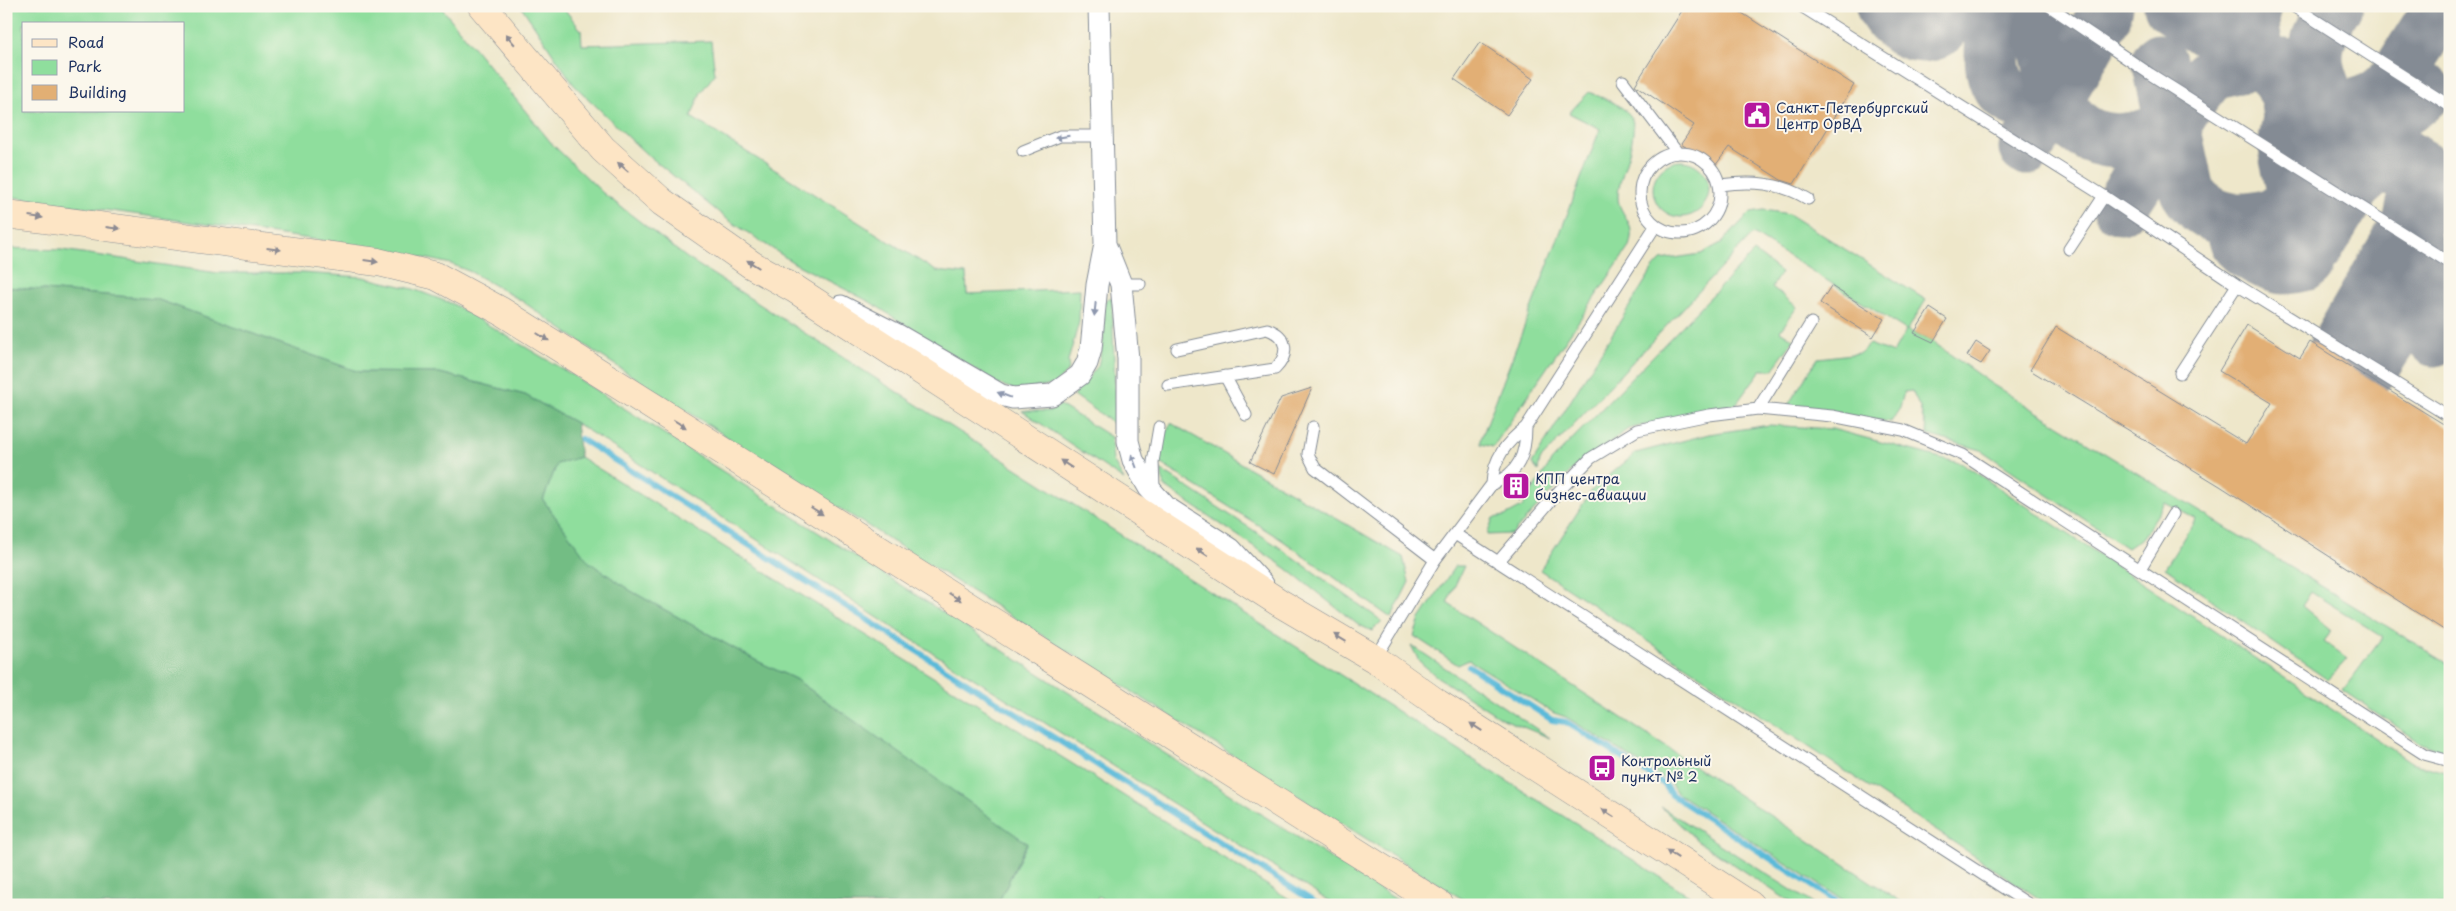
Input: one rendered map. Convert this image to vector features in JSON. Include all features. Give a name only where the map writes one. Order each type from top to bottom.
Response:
[{"type":"main road","points":[[482,6],[602,149],[662,202],[752,265],[795,289],[1280,603],[1375,659],[1750,905]]},
{"type":"main road","points":[[6,214],[378,262],[436,276],[501,311],[1440,905]]},
{"type":"main road","points":[[1695,869],[1737,905]]},
{"type":"street","points":[[795,289],[843,306],[1001,395],[1023,398],[1052,395],[1080,375],[1087,363],[1091,349],[1097,285],[1105,244],[1098,6]]},
{"type":"street","points":[[1105,244],[1130,284],[1128,440],[1132,460],[1154,495],[1166,507],[1231,550],[1280,603]]},
{"type":"lane","points":[[1801,6],[2104,196],[2237,285],[2450,417]]},
{"type":"lane","points":[[2049,6],[2150,74],[2450,263]]},
{"type":"lane","points":[[2293,6],[2450,106]]},
{"type":"lane","points":[[1623,81],[1677,152]]},
{"type":"lane","points":[[1023,151],[1060,136],[1103,136]]},
{"type":"lane","points":[[1677,152],[1696,155],[1712,167],[1720,184],[1719,204],[1710,221],[1693,231],[1674,233],[1656,225],[1643,210],[1639,191],[1644,172],[1658,158],[1677,152]]},
{"type":"lane","points":[[1720,184],[1757,182],[1794,190],[1808,199]]},
{"type":"lane","points":[[2069,249],[2104,196]]},
{"type":"lane","points":[[1492,484],[1492,468],[1501,453],[1510,440],[1526,427],[1656,225]]},
{"type":"lane","points":[[1097,285],[1130,284]]},
{"type":"lane","points":[[2180,373],[2237,285]]},
{"type":"lane","points":[[1758,409],[1812,323]]},
{"type":"lane","points":[[1168,385],[1275,368],[1284,360],[1286,352],[1283,341],[1276,332],[1267,329],[1177,350]]},
{"type":"lane","points":[[1225,376],[1246,415]]},
{"type":"lane","points":[[1498,562],[1559,491],[1591,458],[1637,430],[1709,415],[1758,409],[1832,416],[1903,430],[1954,451],[2140,569],[2424,754],[2450,761]]},
{"type":"lane","points":[[1154,495],[1153,462],[1159,427]]},
{"type":"lane","points":[[1313,427],[1308,454],[1315,468],[1435,560]]},
{"type":"lane","points":[[1375,659],[1435,560],[1492,484],[1505,479],[1517,465],[1526,447],[1526,427]]},
{"type":"lane","points":[[2140,569],[2174,514]]},
{"type":"lane","points":[[1455,534],[2030,905]]},
{"type":"green space","points":[[6,6],[440,6],[553,145],[603,193],[687,258],[1480,764],[1705,905],[1472,905],[777,469],[595,352],[522,301],[471,272],[451,264],[388,250],[6,196]]},
{"type":"green space","points":[[521,6],[562,6],[581,30],[582,45],[711,41],[715,74],[701,92],[691,117],[936,271],[966,274],[967,294],[1080,289],[1079,322],[1068,361],[1069,370],[1054,385],[1015,390],[994,382],[870,302],[794,263],[727,219],[644,152],[574,85]]},
{"type":"green space","points":[[1589,92],[1620,107],[1629,114],[1633,121],[1632,142],[1618,196],[1619,205],[1630,227],[1629,247],[1493,447],[1481,444],[1481,439],[1600,129],[1569,113]]},
{"type":"green space","points":[[1676,161],[1686,161],[1701,169],[1707,178],[1709,189],[1707,200],[1701,209],[1686,217],[1676,217],[1665,212],[1658,205],[1653,194],[1653,184],[1658,173],[1665,166]]},
{"type":"green space","points":[[1764,210],[1789,214],[1926,300],[1907,330],[1933,342],[1990,383],[2450,665],[2450,754],[2421,743],[2343,690],[2383,637],[2311,592],[2302,606],[2331,630],[2324,642],[2347,659],[2328,680],[2165,568],[2196,519],[2165,503],[2143,537],[2127,548],[1981,450],[1928,435],[1920,408],[1912,391],[1904,392],[1900,408],[1891,422],[1786,408],[1818,358],[1860,353],[1869,344],[1893,353],[1906,330],[1753,234],[1540,460],[1538,471],[1532,463],[1652,270],[1661,260],[1701,254],[1721,243],[1751,212]]},
{"type":"green space","points":[[6,248],[62,250],[218,273],[302,273],[363,277],[413,289],[453,304],[569,373],[1405,905],[1335,905],[903,634],[576,423],[525,395],[440,373],[359,372],[156,299],[6,287]]},
{"type":"green space","points":[[1754,252],[1781,272],[1772,287],[1797,307],[1780,331],[1794,340],[1772,370],[1761,370],[1736,404],[1628,429],[1573,469],[1512,534],[1487,535],[1493,518],[1505,516],[1522,507],[1552,460]]},
{"type":"green space","points":[[6,287],[156,299],[359,372],[440,373],[525,395],[576,423],[580,457],[557,464],[543,500],[589,562],[631,591],[757,661],[795,679],[1027,843],[997,905],[6,905]]},
{"type":"green space","points":[[1112,297],[1116,425],[1074,395],[1098,366],[1103,342],[1105,300]]},
{"type":"green space","points":[[1060,405],[1111,437],[1113,461],[1124,480],[1022,411],[1051,411]]},
{"type":"green space","points":[[1171,423],[1403,557],[1409,582],[1391,618],[1282,540],[1158,462],[1161,443]]},
{"type":"green space","points":[[1769,425],[1832,429],[1963,464],[2414,764],[2450,773],[2450,905],[2049,905],[1540,570],[1592,490],[1636,453],[1709,434]]},
{"type":"green space","points":[[580,457],[1299,905],[1111,905],[1098,896],[1096,905],[997,905],[1027,844],[795,679],[757,661],[631,591],[588,562],[543,500],[557,464]]},
{"type":"green space","points":[[1161,470],[1276,545],[1382,621],[1372,631],[1357,624],[1286,568],[1164,486]]},
{"type":"green space","points":[[1455,566],[1464,566],[1447,603],[1906,905],[1851,905],[1677,793],[1670,782],[1566,717],[1554,713],[1469,660],[1458,665],[1414,636],[1420,619]]},
{"type":"green space","points":[[1411,645],[1550,738],[1501,718],[1436,676],[1419,661]]},
{"type":"green space","points":[[1661,807],[1815,905],[1795,905],[1699,842]]},
{"type":"building","points":[[1685,6],[1731,6],[1854,85],[1794,184],[1781,180],[1729,147],[1715,166],[1681,144],[1694,125],[1635,85]]},
{"type":"building","points":[[1480,42],[1533,79],[1507,115],[1454,79]]},
{"type":"building","points":[[1831,286],[1884,319],[1873,337],[1820,303]]},
{"type":"building","points":[[1930,308],[1947,319],[1933,342],[1914,333]]},
{"type":"building","points":[[2247,325],[2300,358],[2310,342],[2450,428],[2450,634],[2220,486],[2030,370],[2056,327],[2246,444],[2272,403],[2219,371]]},
{"type":"building","points":[[1976,342],[1990,351],[1981,364],[1967,356]]},
{"type":"building","points":[[1312,388],[1274,474],[1250,462],[1281,398]]},
{"type":"building","name":"КПП центра бизнес-авиации","points":[[1519,475],[1531,484],[1520,500],[1502,488]]},
{"type":"waterway","points":[[581,439],[1319,905]]},
{"type":"waterway","points":[[1469,666],[1552,720],[1566,722],[1664,784],[1672,795],[1842,905]]},
{"type":"taxiway","points":[[1883,6],[1892,20],[1898,25],[1913,33],[1922,35],[1930,34],[1940,29],[1956,6]]},
{"type":"taxiway","points":[[1997,6],[1992,62],[1994,75],[2000,87],[2008,96],[2032,104],[2045,102],[2058,94]]},
{"type":"taxiway","points":[[2039,6],[2052,76],[2062,108],[2072,122],[2084,132],[2097,138],[2112,140],[2128,140],[2143,137],[2173,125]]},
{"type":"taxiway","points":[[2026,148],[2093,36],[2104,16],[2106,6]]},
{"type":"taxiway","points":[[2171,6],[2220,39],[2242,50],[2305,90],[2450,186]]},
{"type":"taxiway","points":[[2255,6],[2252,29],[2264,65],[2285,65]]},
{"type":"taxiway","points":[[2335,6],[2321,34],[2316,57],[2320,81],[2333,109],[2360,117],[2383,117],[2404,109],[2426,91]]},
{"type":"taxiway","points":[[2357,105],[2376,98],[2392,84],[2442,6]]},
{"type":"taxiway","points":[[2159,61],[2187,191],[2204,209],[2224,218],[2247,220],[2272,215]]},
{"type":"taxiway","points":[[2120,207],[2190,99],[2206,79],[2217,71],[2252,64],[2268,67],[2283,84],[2290,117],[2286,141],[2287,159],[2307,263],[2284,267],[2258,258],[2245,250],[2236,241],[2234,234],[2235,221]]},
{"type":"taxiway","points":[[2281,83],[2304,90],[2312,95],[2318,102],[2326,120],[2328,131],[2327,150],[2322,167],[2287,221]]},
{"type":"taxiway","points":[[2387,147],[2398,152],[2413,177],[2416,193],[2410,223],[2434,339]]},
{"type":"taxiway","points":[[2316,248],[2354,186],[2371,171],[2390,165],[2407,164],[2433,176]]},
{"type":"taxiway","points":[[2337,347],[2410,223],[2424,211]]},
{"type":"taxiway","points":[[2371,368],[2435,270]]},
{"type":"place","name":"Санкт-Петербургский Центр ОрВД","points":[[1757,115]]},
{"type":"place","name":"КПП центра бизнес-авиации","points":[[1516,486]]},
{"type":"place","name":"Контрольный пункт № 2","points":[[1602,768]]}]
